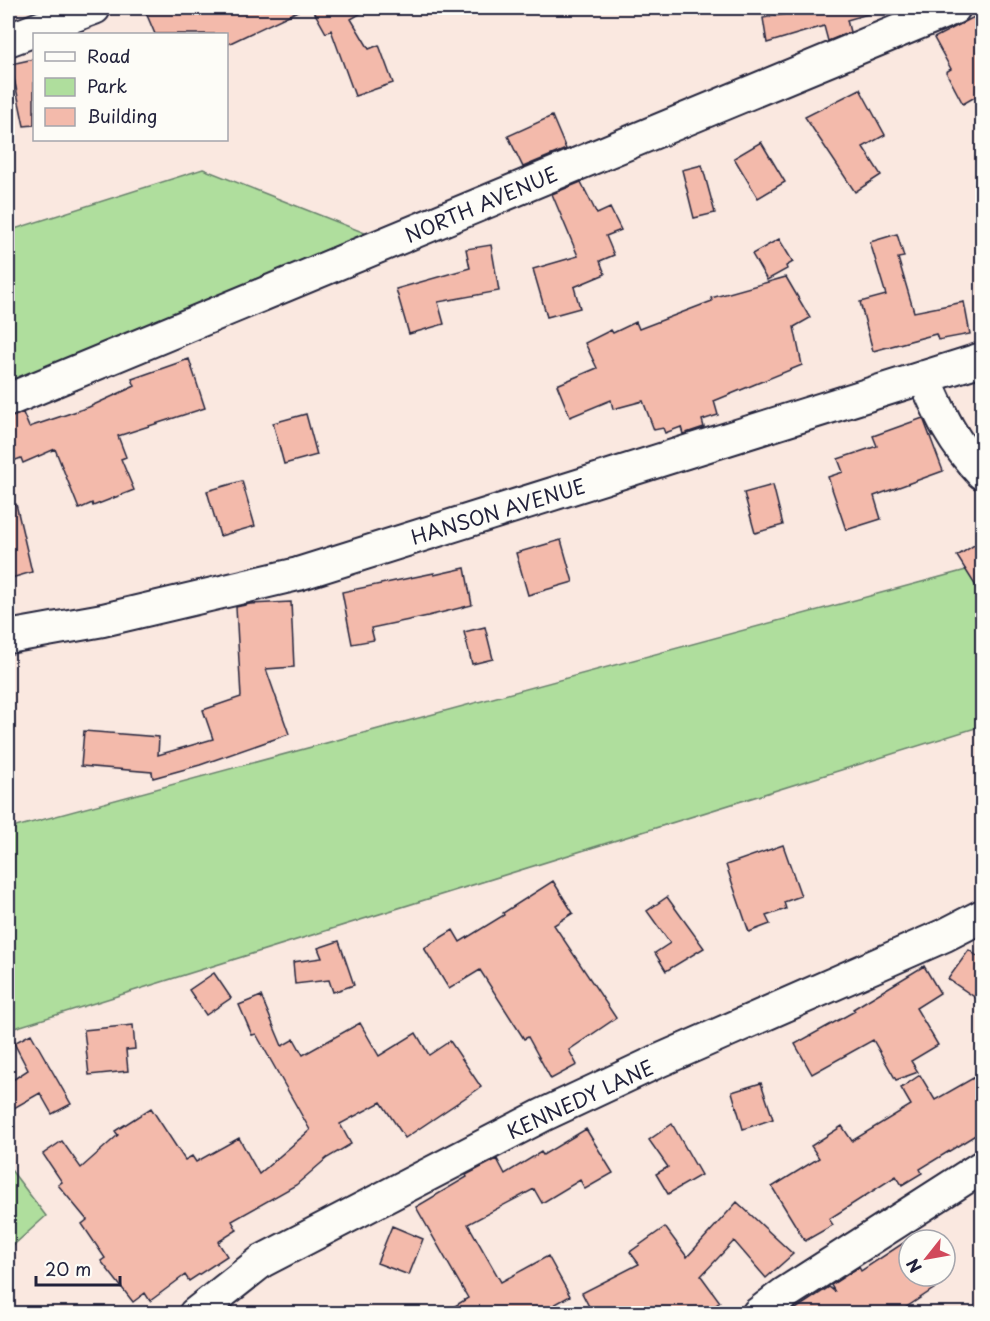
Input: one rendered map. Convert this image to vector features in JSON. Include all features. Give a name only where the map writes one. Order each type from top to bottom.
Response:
[{"type":"street","points":[[8,40],[94,8]]},
{"type":"street","name":"NORTH AVENUE","points":[[8,400],[954,8]]},
{"type":"street","name":"HANSON AVENUE","points":[[8,637],[103,620],[298,574],[982,359]]},
{"type":"street","points":[[924,377],[947,430],[964,454],[982,473]]},
{"type":"street","name":"KENNEDY LANE","points":[[195,1314],[262,1261],[543,1114],[945,935],[982,915]]},
{"type":"street","points":[[758,1314],[784,1293],[982,1167]]},
{"type":"green space","points":[[203,169],[365,233],[8,386],[8,231]]},
{"type":"green space","points":[[981,566],[982,726],[8,1030],[8,829]]},
{"type":"green space","points":[[8,1166],[46,1216],[8,1250]]},
{"type":"building","points":[[144,8],[304,8],[228,44],[228,33],[155,33]]},
{"type":"building","points":[[312,8],[370,8],[351,19],[369,49],[379,45],[393,83],[355,96],[331,30],[326,33]]},
{"type":"building","points":[[792,8],[867,8],[868,14],[847,20],[850,32],[828,41],[824,26],[767,43],[763,18],[793,13]]},
{"type":"building","points":[[976,16],[982,28],[982,93],[963,104],[946,72],[951,69],[934,38]]},
{"type":"building","points":[[33,59],[33,125],[24,126],[11,64]]},
{"type":"building","points":[[860,89],[885,135],[863,147],[881,175],[855,192],[805,117]]},
{"type":"building","points":[[552,116],[566,149],[523,167],[508,136]]},
{"type":"building","points":[[761,142],[785,182],[758,198],[734,158]]},
{"type":"building","points":[[702,165],[715,213],[694,218],[682,170]]},
{"type":"building","points":[[581,182],[597,214],[610,208],[621,230],[606,236],[614,255],[600,261],[605,274],[574,287],[580,308],[547,317],[533,269],[578,256],[552,194]]},
{"type":"building","points":[[897,234],[904,257],[898,258],[914,312],[964,302],[970,334],[938,340],[936,334],[873,351],[860,302],[886,295],[870,242]]},
{"type":"building","points":[[779,239],[793,262],[786,266],[787,269],[767,280],[752,254]]},
{"type":"building","points":[[491,245],[499,291],[438,302],[444,324],[409,334],[396,289],[470,268],[466,249]]},
{"type":"building","points":[[786,277],[810,318],[794,327],[802,365],[714,401],[718,415],[702,420],[704,427],[683,434],[681,427],[665,433],[663,428],[654,430],[643,401],[613,409],[611,400],[570,417],[557,385],[597,368],[585,343],[611,330],[613,333],[636,322],[639,329],[712,301],[711,298]]},
{"type":"building","points":[[189,359],[205,408],[118,436],[126,457],[121,459],[134,490],[79,509],[55,449],[23,463],[21,458],[8,463],[8,418],[23,413],[29,427],[89,407],[135,386],[132,379]]},
{"type":"building","points":[[306,414],[317,455],[284,464],[273,423]]},
{"type":"building","points":[[923,418],[943,471],[874,496],[881,519],[846,530],[828,477],[843,472],[838,459],[877,446],[873,436]]},
{"type":"building","points":[[242,481],[255,526],[220,536],[207,491]]},
{"type":"building","points":[[773,485],[783,525],[755,533],[744,493]]},
{"type":"building","points":[[16,504],[32,572],[8,579],[8,505]]},
{"type":"building","points":[[561,540],[573,582],[528,595],[516,553]]},
{"type":"building","points":[[982,540],[982,596],[957,556]]},
{"type":"building","points":[[465,568],[472,605],[371,628],[374,640],[352,644],[342,592]]},
{"type":"building","points":[[291,602],[294,667],[266,669],[289,734],[200,765],[153,778],[152,772],[81,766],[84,731],[159,737],[158,755],[213,739],[203,710],[241,697],[236,607]]},
{"type":"building","points":[[485,627],[493,659],[472,664],[464,632]]},
{"type":"building","points":[[783,845],[801,896],[784,902],[786,909],[766,916],[770,924],[749,932],[726,865]]},
{"type":"building","points":[[553,881],[573,913],[554,925],[616,1018],[569,1050],[577,1065],[551,1079],[528,1037],[524,1039],[480,970],[449,989],[424,948],[453,930],[460,942]]},
{"type":"building","points":[[667,897],[704,948],[666,971],[655,953],[670,943],[647,911]]},
{"type":"building","points":[[339,941],[354,985],[333,992],[329,980],[295,984],[293,962],[322,958],[318,948]]},
{"type":"building","points":[[969,950],[982,960],[982,1002],[948,979]]},
{"type":"building","points":[[924,966],[940,993],[916,1008],[938,1045],[911,1061],[918,1072],[896,1080],[873,1040],[812,1074],[795,1044],[855,1011],[853,1009]]},
{"type":"building","points":[[214,973],[231,998],[206,1015],[189,990]]},
{"type":"building","points":[[261,996],[282,1046],[294,1039],[303,1055],[360,1023],[379,1056],[416,1033],[429,1055],[450,1041],[481,1087],[405,1138],[381,1102],[340,1124],[351,1144],[327,1158],[296,1185],[232,1221],[237,1230],[218,1242],[227,1256],[189,1281],[185,1275],[150,1301],[145,1293],[133,1302],[101,1261],[105,1258],[82,1224],[87,1220],[58,1185],[62,1182],[43,1154],[62,1141],[81,1168],[118,1135],[115,1131],[151,1108],[185,1160],[192,1156],[196,1162],[239,1138],[259,1174],[310,1130],[256,1034],[252,1035],[239,1005]]},
{"type":"building","points":[[133,1025],[135,1049],[126,1050],[128,1071],[89,1075],[84,1030]]},
{"type":"building","points":[[31,1034],[71,1104],[52,1114],[40,1093],[14,1108],[8,1096],[8,1083],[28,1070],[14,1043]]},
{"type":"building","points":[[982,1073],[982,1131],[920,1169],[922,1173],[902,1185],[896,1176],[829,1219],[833,1225],[805,1241],[772,1187],[819,1158],[811,1146],[842,1126],[852,1141],[911,1105],[901,1088],[920,1075],[935,1100]]},
{"type":"building","points":[[761,1083],[773,1119],[743,1129],[732,1092]]},
{"type":"building","points":[[672,1124],[701,1175],[668,1194],[656,1174],[668,1167],[649,1140]]},
{"type":"building","points":[[586,1129],[613,1173],[585,1189],[580,1180],[542,1203],[534,1189],[468,1224],[501,1282],[548,1256],[570,1296],[538,1314],[442,1314],[468,1298],[416,1207],[467,1177],[466,1175],[497,1159],[505,1174],[541,1152],[543,1155]]},
{"type":"building","points":[[737,1202],[793,1254],[766,1278],[734,1241],[701,1276],[720,1302],[704,1314],[593,1314],[582,1293],[639,1264],[630,1252],[665,1227],[687,1257]]},
{"type":"building","points":[[392,1226],[423,1239],[409,1275],[377,1263]]},
{"type":"building","points":[[897,1247],[897,1288],[935,1288],[896,1314],[788,1314],[829,1287],[835,1292],[831,1285],[859,1267],[861,1271]]}]
